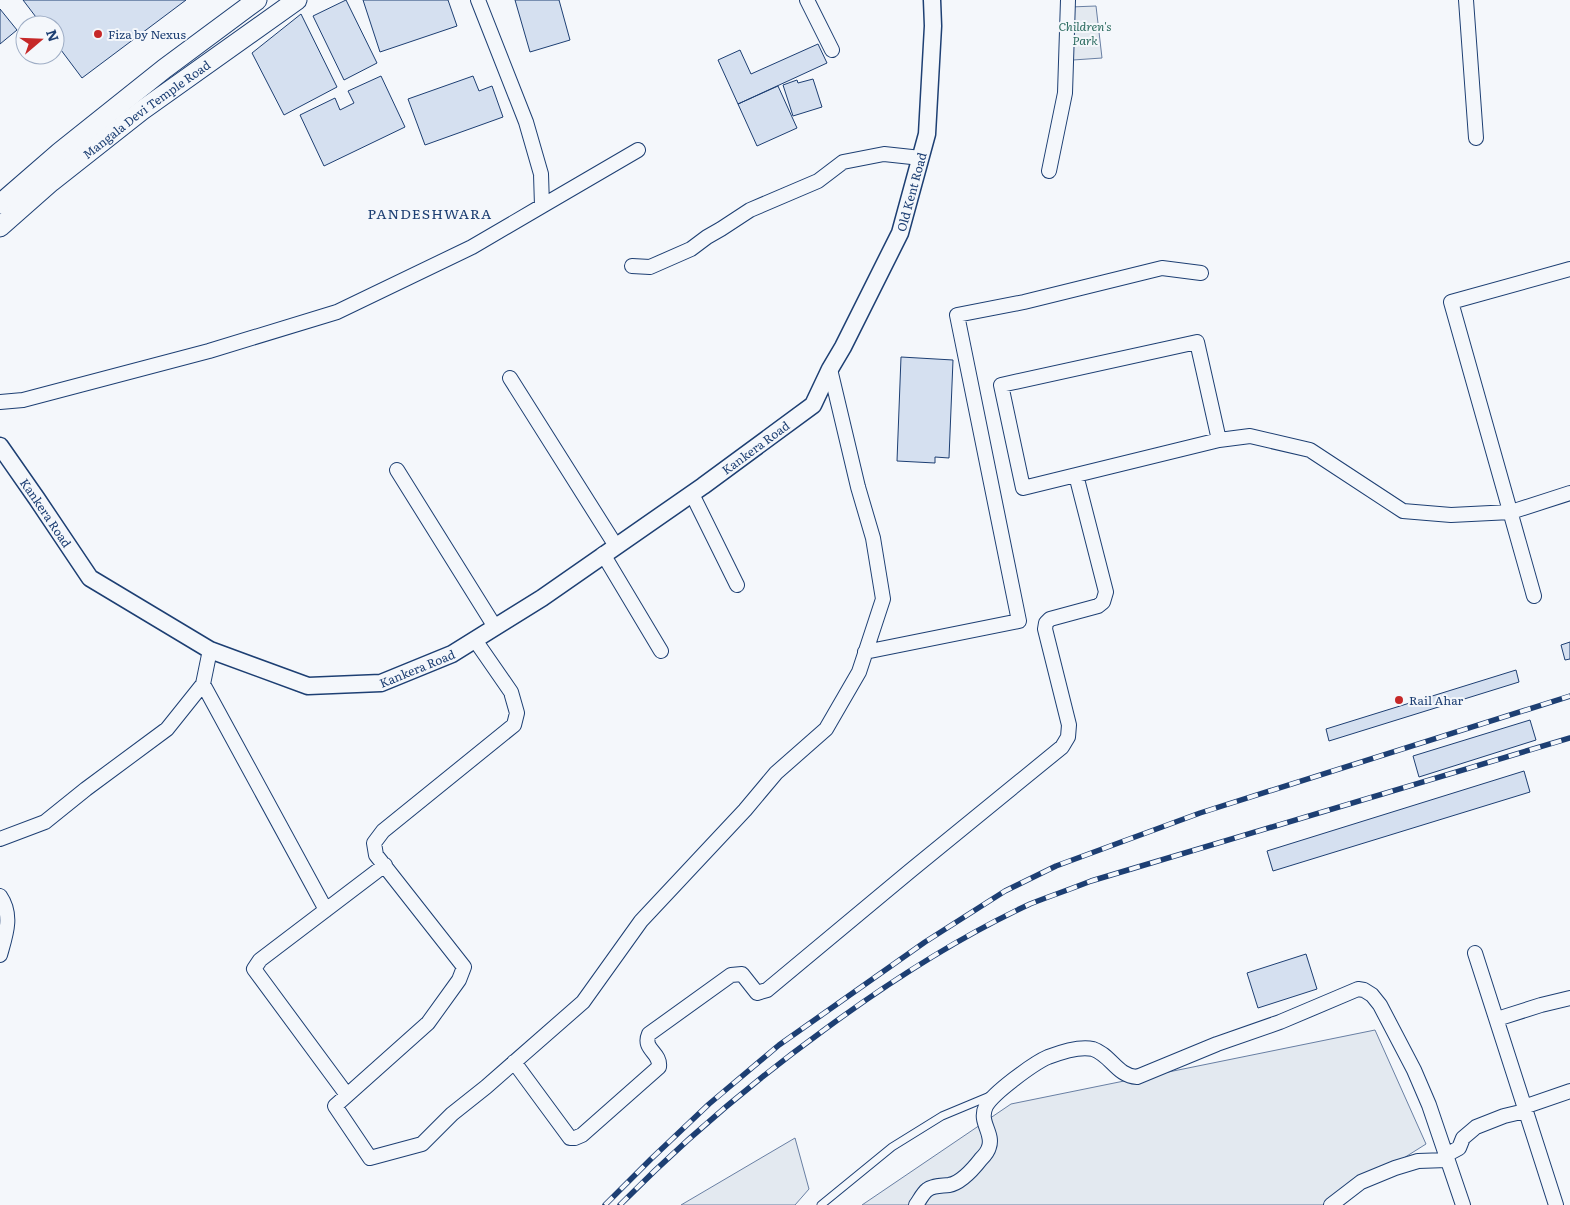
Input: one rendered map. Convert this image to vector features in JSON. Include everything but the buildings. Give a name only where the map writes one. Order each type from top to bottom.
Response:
[{"type":"main road","name":"Mangala Devi Temple Road","points":[[0,204],[60,152],[150,80],[257,0]]},
{"type":"main road","name":"Mangala Devi Temple Road","points":[[0,227],[52,182],[141,111],[297,0]]},
{"type":"street","points":[[478,0],[526,122],[541,174],[542,206]]},
{"type":"street","points":[[806,0],[832,50]]},
{"type":"street","name":"Old Kent Road","points":[[830,369],[900,233],[921,158],[927,134],[933,26],[932,0]]},
{"type":"street","points":[[1049,171],[1065,93],[1068,0]]},
{"type":"street","points":[[1466,0],[1476,138]]},
{"type":"street","points":[[0,402],[23,400],[199,353],[337,312],[472,248],[638,150]]},
{"type":"street","points":[[632,266],[650,267],[691,249],[707,236],[750,210],[818,182],[843,162],[884,154],[921,158]]},
{"type":"street","points":[[865,652],[1019,621],[957,314],[1024,302],[1162,268],[1202,273]]},
{"type":"street","points":[[1534,596],[1451,302],[1570,269]]},
{"type":"street","points":[[1219,440],[1196,342],[1001,386],[1023,488],[1219,440],[1250,436],[1310,450],[1403,511],[1451,515],[1510,512],[1570,493]]},
{"type":"street","points":[[475,640],[511,692],[517,713],[514,725],[383,831],[374,843],[376,855],[464,967],[459,980],[428,1023],[336,1106],[370,1158],[422,1144],[452,1114],[583,1002],[641,921],[745,810],[776,773],[826,729],[859,672],[883,599],[873,538],[858,487],[830,369]]},
{"type":"street","name":"Kankera Road","points":[[0,446],[90,578],[210,650],[308,686],[381,683],[452,654],[542,598],[692,494],[813,405],[830,369]]},
{"type":"street","points":[[510,378],[610,550],[661,651]]},
{"type":"street","points":[[397,470],[495,627]]},
{"type":"street","points":[[514,1062],[570,1138],[582,1135],[658,1067],[659,1059],[646,1040],[649,1034],[731,975],[742,974],[757,992],[768,990],[910,871],[1062,748],[1068,737],[1069,725],[1045,629],[1046,624],[1050,619],[1098,606],[1103,602],[1106,592],[1076,475]]},
{"type":"street","points":[[692,494],[737,585]]},
{"type":"street","points":[[0,839],[45,822],[86,789],[167,730],[203,684],[210,650]]},
{"type":"street","points":[[203,684],[326,910]]},
{"type":"street","points":[[347,1095],[254,969],[260,960],[385,865]]},
{"type":"street","points":[[0,896],[4,902],[8,919],[0,955]]},
{"type":"street","points":[[1475,953],[1556,1205]]},
{"type":"street","points":[[916,1205],[927,1189],[959,1181],[980,1160],[989,1147],[990,1138],[983,1118],[986,1107],[997,1093],[1048,1057],[1083,1048],[1093,1049],[1104,1054],[1128,1076],[1137,1077],[1218,1044],[1280,1022],[1358,989],[1372,995],[1380,1005],[1414,1070],[1426,1097],[1463,1205]]},
{"type":"street","points":[[1497,1019],[1570,998]]},
{"type":"street","points":[[1331,1205],[1361,1182],[1418,1161],[1446,1157],[1459,1148],[1463,1138],[1476,1127],[1570,1092]]},
{"type":"lane","points":[[821,1205],[892,1146],[942,1116],[997,1093]]},
{"type":"green space","name":"Children's Park","points":[[1096,6],[1102,58],[1073,60],[1070,7]]},
{"type":"green space","points":[[1375,1030],[1426,1144],[1329,1205],[862,1205],[1011,1104]]},
{"type":"green space","points":[[795,1138],[809,1189],[795,1205],[681,1205]]},
{"type":"railway","points":[[605,1205],[709,1104],[779,1045],[925,942],[1005,891],[1056,866],[1200,813],[1570,696]]},
{"type":"railway","points":[[620,1205],[693,1135],[797,1050],[898,978],[950,946],[1003,917],[1030,904],[1091,881],[1570,738]]},
{"type":"place","name":"Fiza by Nexus","points":[[98,34]]},
{"type":"place","name":"Rail Ahar","points":[[1399,700]]},
{"type":"district","name":"PANDESHWARA","points":[[430,213]]}]
